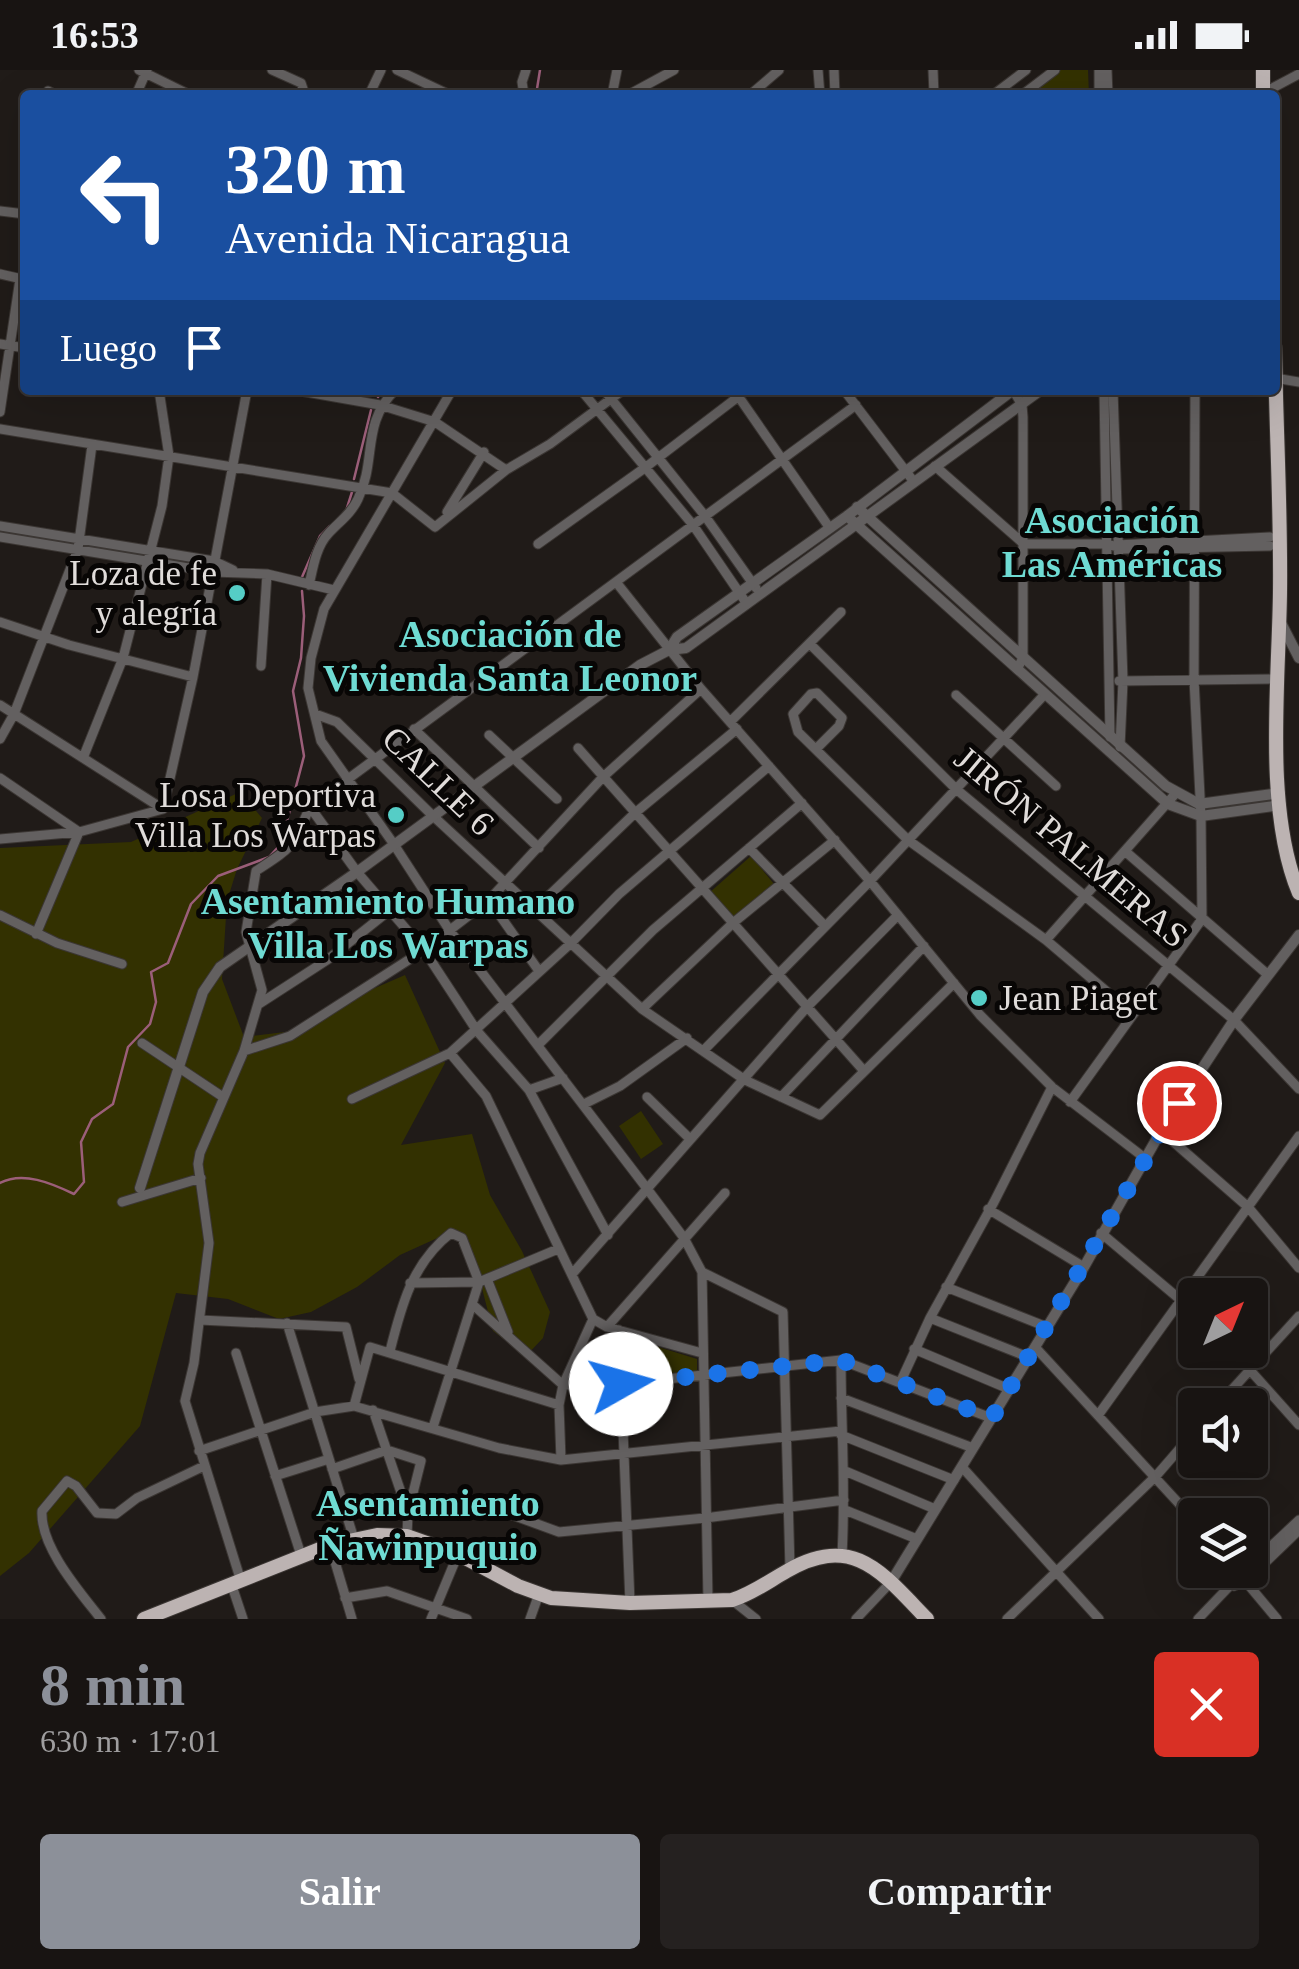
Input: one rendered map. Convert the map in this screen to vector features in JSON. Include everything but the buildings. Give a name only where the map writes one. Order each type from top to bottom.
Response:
[{"type":"highway","points":[[1267,395],[1270,541],[1273,600],[1278,616]]},
{"type":"highway","points":[[1275,395],[1278,616],[1274,679],[1280,799],[1287,857],[1299,893]]},
{"type":"highway","points":[[144,1619],[330,1545],[354,1539],[407,1536],[458,1554],[538,1594],[562,1600],[630,1603],[738,1605],[745,1596],[790,1569],[822,1556],[842,1554],[863,1561],[927,1619]]},
{"type":"street","points":[[272,70],[300,83],[303,90]]},
{"type":"street","points":[[397,70],[439,90]]},
{"type":"street","points":[[637,90],[674,70]]},
{"type":"street","points":[[756,90],[780,70]]},
{"type":"street","points":[[1028,90],[1055,70]]},
{"type":"street","points":[[144,71],[180,90]]},
{"type":"street","points":[[999,90],[1022,71]]},
{"type":"street","points":[[1270,90],[1299,74]]},
{"type":"street","points":[[0,412],[4,345],[20,286]]},
{"type":"street","points":[[83,758],[123,658],[150,558],[169,456],[160,395]]},
{"type":"street","points":[[163,809],[193,677],[246,395]]},
{"type":"street","points":[[324,395],[380,405],[435,422],[506,470]]},
{"type":"street","points":[[309,585],[324,538],[346,517],[363,487],[374,419],[390,395]]},
{"type":"street","points":[[449,395],[324,609],[311,658],[308,688],[321,741],[394,843],[450,931],[684,1238],[702,1272],[708,1602]]},
{"type":"street","points":[[585,395],[694,525],[748,604]]},
{"type":"street","points":[[442,518],[506,470],[550,444],[596,409],[607,395],[705,516],[761,595]]},
{"type":"street","points":[[538,544],[646,468],[736,395]]},
{"type":"street","points":[[742,395],[829,527]]},
{"type":"street","points":[[848,395],[914,482]]},
{"type":"street","points":[[668,650],[676,637],[847,516],[1006,395]]},
{"type":"street","points":[[1016,395],[1022,405],[1024,544],[1020,664],[1045,694],[1168,804],[1200,810],[1280,799]]},
{"type":"street","points":[[140,1188],[203,992],[220,968],[640,664],[668,650],[686,648],[1035,395]]},
{"type":"street","points":[[1104,395],[1119,760]]},
{"type":"street","points":[[1112,544],[1113,395]]},
{"type":"street","points":[[1070,1102],[1202,919],[1194,679],[1195,395]]},
{"type":"street","points":[[243,1619],[185,1401],[210,1242],[200,1153],[244,1051],[262,990],[246,932],[256,870],[276,860],[295,842],[310,807],[856,405]]},
{"type":"street","points":[[0,429],[392,492],[434,527],[484,452]]},
{"type":"street","points":[[0,739],[14,714],[79,544],[92,445]]},
{"type":"street","points":[[935,466],[1024,544],[1270,541]]},
{"type":"street","points":[[857,507],[862,521]]},
{"type":"street","points":[[847,516],[862,521],[1020,664],[1200,810]]},
{"type":"street","points":[[0,526],[150,558],[266,574],[334,590]]},
{"type":"street","points":[[0,537],[79,544]]},
{"type":"street","points":[[261,666],[266,574]]},
{"type":"street","points":[[616,582],[668,650],[835,840],[980,1015],[1052,1087],[1146,1159]]},
{"type":"street","points":[[534,910],[733,725],[842,612]]},
{"type":"street","points":[[1278,616],[1299,658]]},
{"type":"street","points":[[0,622],[193,677]]},
{"type":"street","name":"JIRÓN PALMERAS","points":[[810,644],[956,789],[1234,1020],[1299,1089]]},
{"type":"street","points":[[1117,681],[1274,679]]},
{"type":"street","points":[[1109,751],[1117,681]]},
{"type":"street","points":[[244,1051],[290,1036],[450,931],[506,884],[603,777],[701,688]]},
{"type":"street","points":[[816,750],[842,718],[816,693],[793,714],[798,732],[816,750],[908,840],[1046,940],[1132,1013]]},
{"type":"street","points":[[956,694],[1056,786]]},
{"type":"street","points":[[704,1050],[1045,694]]},
{"type":"street","points":[[0,705],[163,809]]},
{"type":"street","name":"CALLE 6","points":[[315,714],[337,722],[605,978],[642,1009],[744,1080],[820,1116],[864,1072]]},
{"type":"street","points":[[414,729],[539,848]]},
{"type":"street","points":[[489,734],[556,799]]},
{"type":"street","points":[[578,748],[864,1072],[954,983]]},
{"type":"street","points":[[352,1099],[450,1053],[619,894],[769,766]]},
{"type":"street","points":[[0,778],[79,832]]},
{"type":"street","points":[[1046,940],[1176,793]]},
{"type":"street","points":[[538,1044],[653,930],[802,803]]},
{"type":"street","points":[[310,807],[357,872],[424,950],[477,1031],[529,1090],[608,1235]]},
{"type":"street","points":[[0,839],[79,832],[163,809]]},
{"type":"street","points":[[36,934],[79,832]]},
{"type":"street","points":[[642,1009],[733,923],[835,840]]},
{"type":"street","points":[[749,848],[824,926]]},
{"type":"street","points":[[1126,852],[1267,974]]},
{"type":"street","points":[[489,900],[539,971]]},
{"type":"street","points":[[258,1004],[326,960],[390,910]]},
{"type":"street","points":[[573,1274],[807,1008],[898,915]]},
{"type":"street","points":[[0,916],[36,934],[122,964]]},
{"type":"street","points":[[856,1619],[890,1582],[954,1480],[1161,1131],[1234,1020],[1299,935]]},
{"type":"street","points":[[781,1098],[924,946]]},
{"type":"street","points":[[584,1104],[620,1086],[687,1038]]},
{"type":"street","points":[[142,1043],[223,1097]]},
{"type":"street","points":[[450,1053],[486,1096],[593,1319],[607,1327],[702,1354]]},
{"type":"street","points":[[529,1090],[563,1078]]},
{"type":"street","points":[[900,1383],[914,1348],[1052,1087]]},
{"type":"street","points":[[647,1097],[690,1140]]},
{"type":"street","points":[[1161,1131],[1248,1206],[1299,1268]]},
{"type":"street","points":[[1197,1278],[1299,1136]]},
{"type":"street","points":[[122,1202],[201,1178]]},
{"type":"street","points":[[607,1327],[726,1193]]},
{"type":"street","points":[[988,1209],[1084,1266]]},
{"type":"street","points":[[390,1351],[410,1283],[444,1238],[456,1232],[509,1337]]},
{"type":"street","points":[[1101,1233],[1178,1297]]},
{"type":"street","points":[[410,1283],[483,1281],[558,1250]]},
{"type":"street","points":[[702,1272],[783,1312],[790,1569]]},
{"type":"street","points":[[433,1428],[472,1304],[483,1281]]},
{"type":"street","points":[[946,1286],[1047,1327]]},
{"type":"street","points":[[472,1304],[563,1385],[621,1384],[841,1360],[992,1418]]},
{"type":"street","points":[[1099,1414],[1178,1305]]},
{"type":"street","points":[[1268,1349],[1299,1316]]},
{"type":"street","points":[[930,1318],[1031,1352],[1099,1414],[1178,1501]]},
{"type":"street","points":[[561,1460],[563,1385],[593,1319]]},
{"type":"street","points":[[200,1320],[346,1326],[360,1381]]},
{"type":"street","points":[[287,1322],[354,1539]]},
{"type":"street","points":[[618,1330],[630,1603]]},
{"type":"street","points":[[354,1406],[370,1348],[560,1405]]},
{"type":"street","points":[[914,1348],[1009,1389]]},
{"type":"street","points":[[236,1353],[301,1556]]},
{"type":"street","points":[[841,1360],[845,1471],[842,1554]]},
{"type":"street","points":[[1233,1388],[1250,1368],[1295,1412],[1299,1426]]},
{"type":"street","points":[[841,1398],[973,1448]]},
{"type":"street","points":[[200,1451],[315,1412],[354,1406],[500,1448],[561,1460],[841,1433],[954,1480]]},
{"type":"street","points":[[373,1410],[408,1513]]},
{"type":"street","points":[[275,1476],[387,1450],[421,1461],[408,1513],[407,1536]]},
{"type":"street","points":[[1008,1619],[1178,1451]]},
{"type":"street","points":[[101,1619],[60,1566],[42,1522],[42,1511],[67,1481],[76,1486],[97,1513],[116,1514],[137,1498],[204,1466]]},
{"type":"street","points":[[962,1467],[1099,1619]]},
{"type":"street","points":[[845,1471],[935,1509]]},
{"type":"street","points":[[463,1496],[560,1532],[844,1505],[916,1540]]},
{"type":"street","points":[[1268,1549],[1299,1520]]},
{"type":"street","points":[[1268,1554],[1299,1530]]},
{"type":"street","points":[[330,1545],[352,1619]]},
{"type":"street","points":[[435,1614],[458,1554]]},
{"type":"street","points":[[1198,1619],[1232,1588]]},
{"type":"street","points":[[1255,1588],[1277,1619]]},
{"type":"street","points":[[345,1598],[387,1590],[435,1614],[467,1619]]},
{"type":"street","points":[[530,1619],[538,1594]]},
{"type":"street","points":[[737,1619],[738,1605]]},
{"type":"street","points":[[738,1605],[756,1619]]},
{"type":"shaded area","points":[[1060,70],[1088,70],[1089,90],[1033,90]]},
{"type":"shaded area","points":[[240,792],[262,818],[237,869],[227,901],[222,979],[244,1037],[293,1031],[345,1001],[405,975],[445,1063],[401,1145],[472,1134],[490,1195],[550,1312],[543,1338],[526,1356],[493,1331],[477,1269],[455,1230],[400,1255],[357,1287],[311,1312],[279,1319],[228,1299],[176,1293],[140,1426],[29,1553],[0,1576],[0,848],[131,842]]},
{"type":"shaded area","points":[[751,856],[774,884],[732,918],[709,893]]},
{"type":"shaded area","points":[[641,1111],[663,1144],[641,1159],[619,1126]]},
{"type":"shaded area","points":[[623,1336],[697,1359],[697,1370],[627,1379]]},
{"type":"waterway","points":[[537,90],[540,70]]},
{"type":"waterway","points":[[354,479],[371,410]]},
{"type":"waterway","points":[[346,511],[352,492]]},
{"type":"waterway","points":[[302,577],[320,536],[330,526]]},
{"type":"waterway","points":[[0,1183],[27,1178],[74,1194],[84,1182],[81,1142],[92,1119],[113,1104],[128,1047],[150,1024],[156,1002],[151,972],[168,963],[191,904],[218,876],[269,857],[281,844],[304,756],[293,691],[301,658],[302,591]]},
{"type":"place","name":"Loza de fe y alegría","points":[[237,593]]},
{"type":"place","name":"Losa Deportiva Villa Los Warpas","points":[[396,815]]},
{"type":"place","name":"Jean Piaget","points":[[979,998]]},
{"type":"district","name":"Asociación Las Américas","points":[[1112,542]]},
{"type":"district","name":"Asociación de Vivienda Santa Leonor","points":[[510,656]]},
{"type":"district","name":"Asentamiento Humano Villa Los Warpas","points":[[388,923]]},
{"type":"district","name":"Asentamiento Ñawinpuquio","points":[[428,1525]]},
{"type":"route","points":[[621,1384],[841,1360],[992,1418],[1179,1103]]}]
